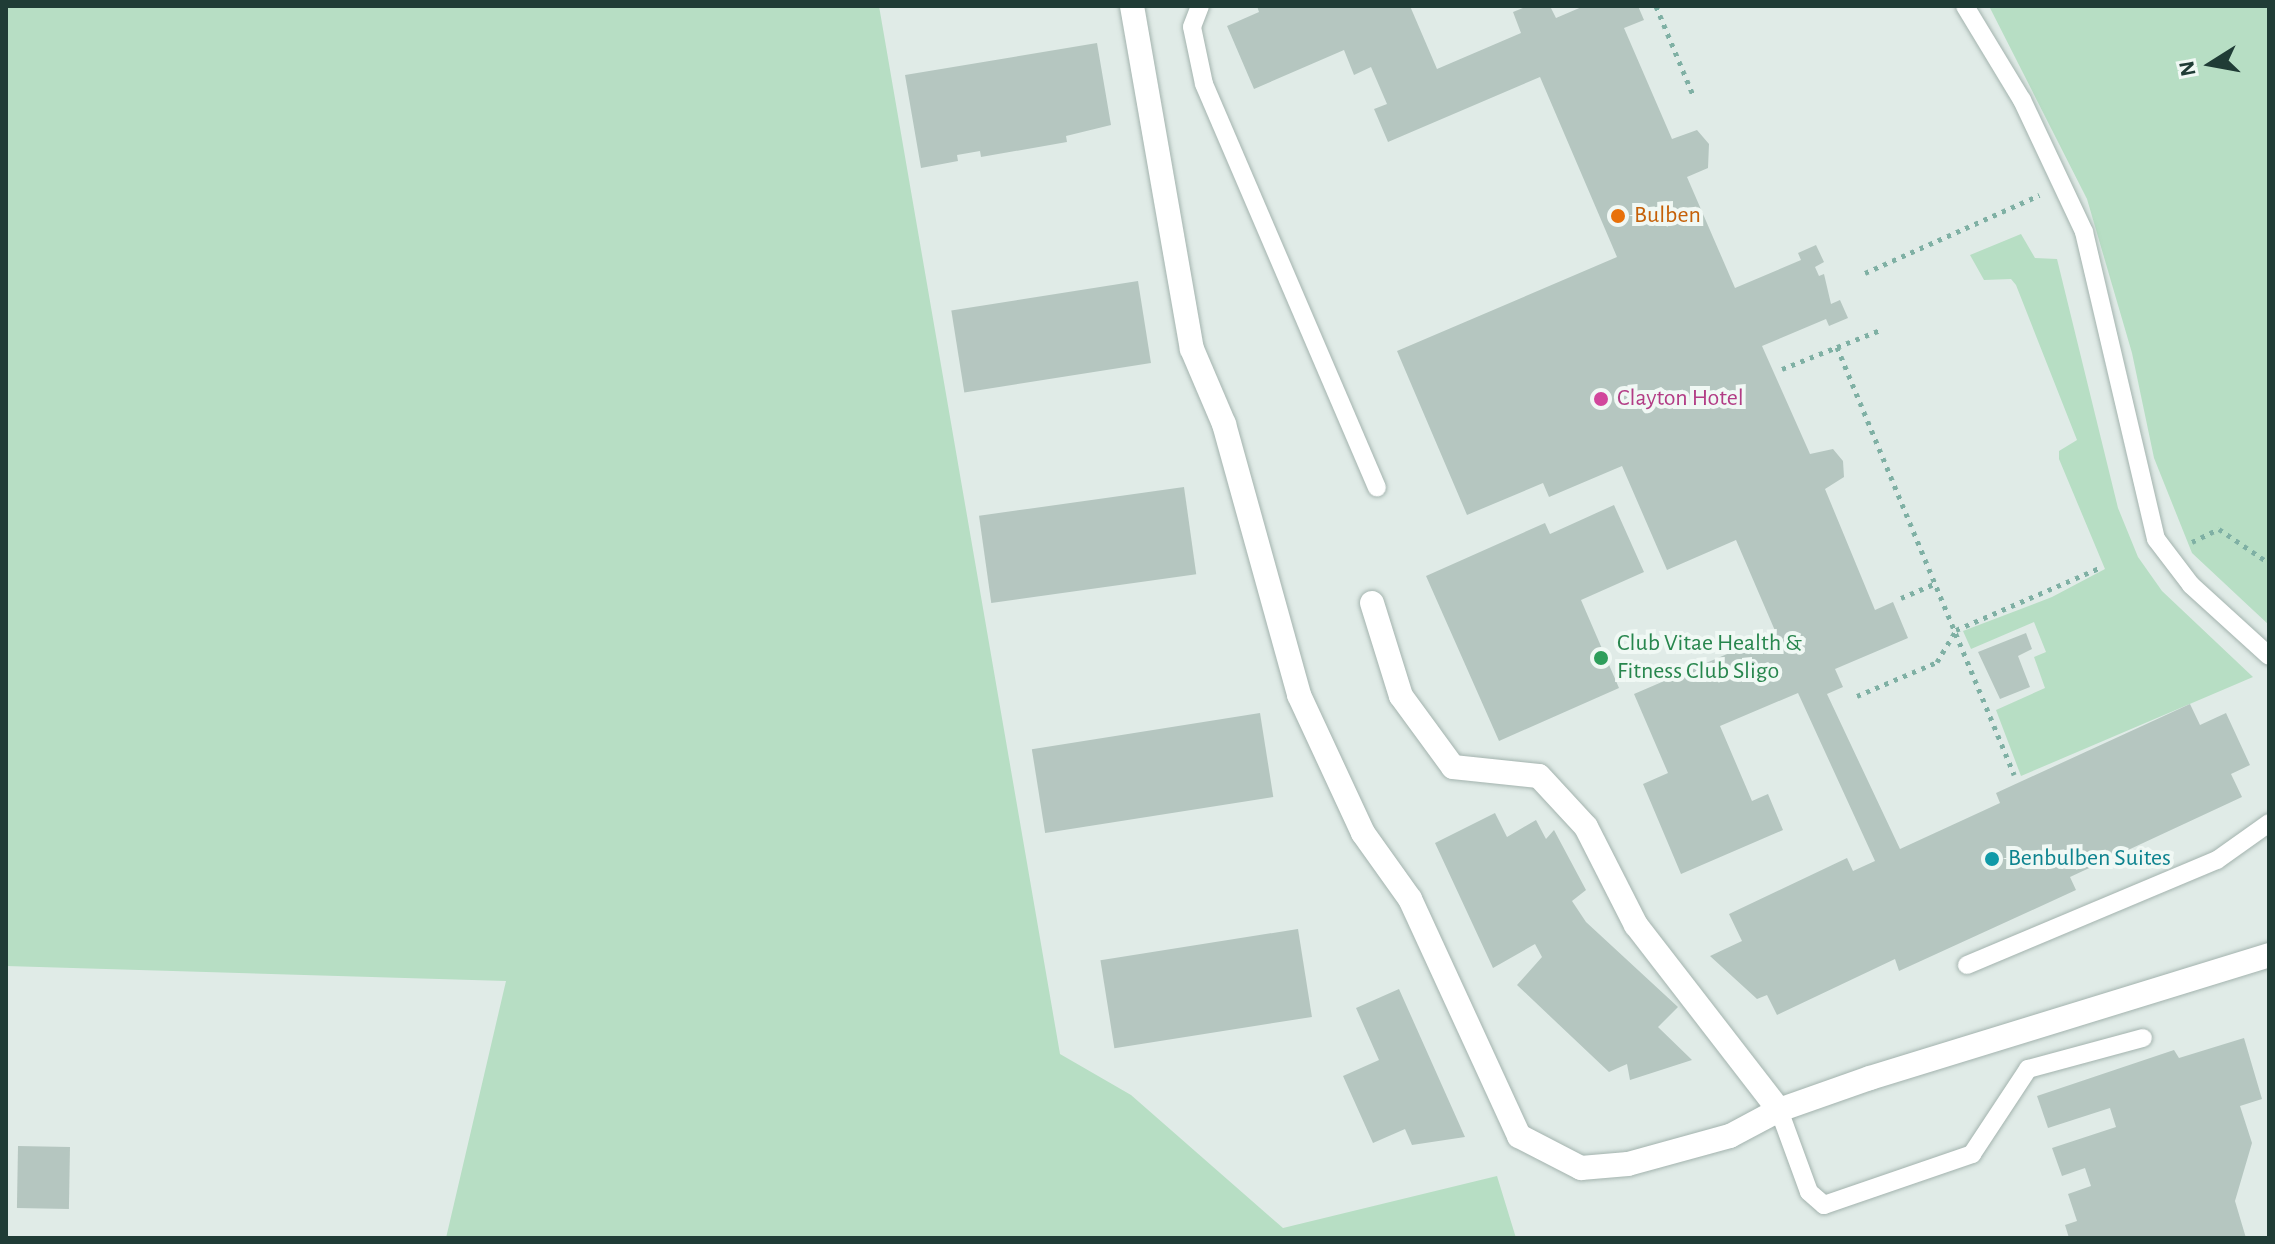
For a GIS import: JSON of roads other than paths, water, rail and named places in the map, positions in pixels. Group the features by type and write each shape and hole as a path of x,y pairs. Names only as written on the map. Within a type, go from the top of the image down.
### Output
{"street":[{"path":"1132,6 1192,349 1224,424 1299,695 1363,833 1410,899 1519,1136 1581,1168 1628,1164 1730,1136 1779,1110 2269,955"},
{"path":"1372,603 1401,696 1453,767 1539,776 1586,827 1636,925 1779,1110"}],"lane":[{"path":"1200,6 1192,27 1204,84 1377,487"},
{"path":"1965,6 2022,100 2084,232 2156,539 2191,585 2269,656"},
{"path":"1967,965 2217,860 2269,823"},
{"path":"1779,1110 1809,1192 1824,1205 1972,1154 2028,1069 2143,1038"}],"place":[{"name":"Bulben","path":"1618,216"},
{"name":"Clayton Hotel","path":"1601,399"},
{"name":"Club Vitae Health & Fitness Club Sligo","path":"1601,658"},
{"name":"Benbulben Suites","path":"1992,859"}]}
